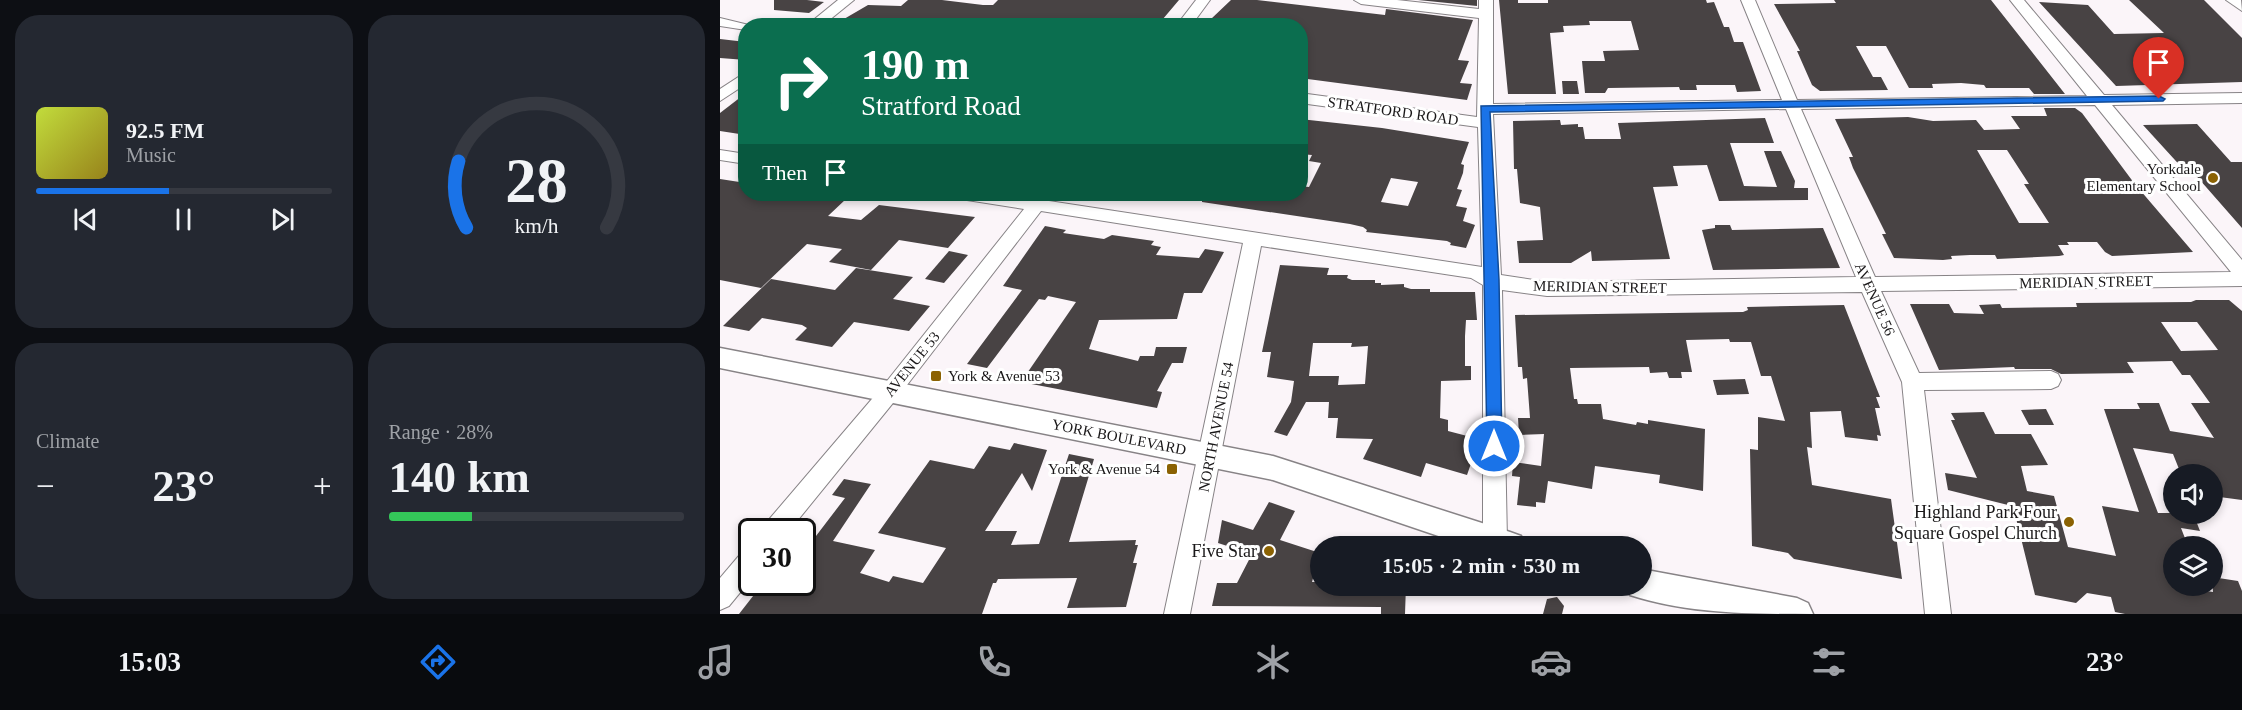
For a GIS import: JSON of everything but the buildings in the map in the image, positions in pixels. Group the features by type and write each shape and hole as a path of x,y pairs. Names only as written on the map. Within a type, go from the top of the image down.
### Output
{"main road":[{"name":"YORK BOULEVARD","path":"720,358 1273,468 1479,536"},
{"path":"1652,587 1797,614"}],"street":[{"path":"823,18 847,0"},
{"path":"1189,18 1203,0"},
{"path":"1367,0 1485,7 1485,116 1503,536"},
{"name":"AVENUE 56","path":"1748,0 1912,382 1938,614"},
{"path":"2017,0 2242,273"},
{"path":"2233,0 2242,8"},
{"path":"720,22 738,25"},
{"path":"720,96 738,82"},
{"name":"STRATFORD ROAD","path":"1308,99 1485,116 1791,103 2242,98"},
{"path":"720,154 738,157"},
{"name":"AVENUE 53","path":"785,518 890,392 1040,201"},
{"name":"MERIDIAN STREET","path":"1052,201 1252,239 1474,272 1492,280 1547,289 2242,279"},
{"name":"NORTH AVENUE 54","path":"1177,614 1211,455 1252,239"},
{"path":"1912,382 2051,380"},
{"path":"720,597 738,576"}],"place":[{"name":"Yorkdale Elementary School","path":"2213,178"},
{"name":"York & Avenue 53","path":"936,376"},
{"name":"York & Avenue 54","path":"1172,469"},
{"name":"Highland Park Four Square Gospel Church","path":"2069,522"},
{"name":"Five Star","path":"1269,551"}],"route":[{"path":"1494,446 1492,280 1485,109 2159,99"}]}
